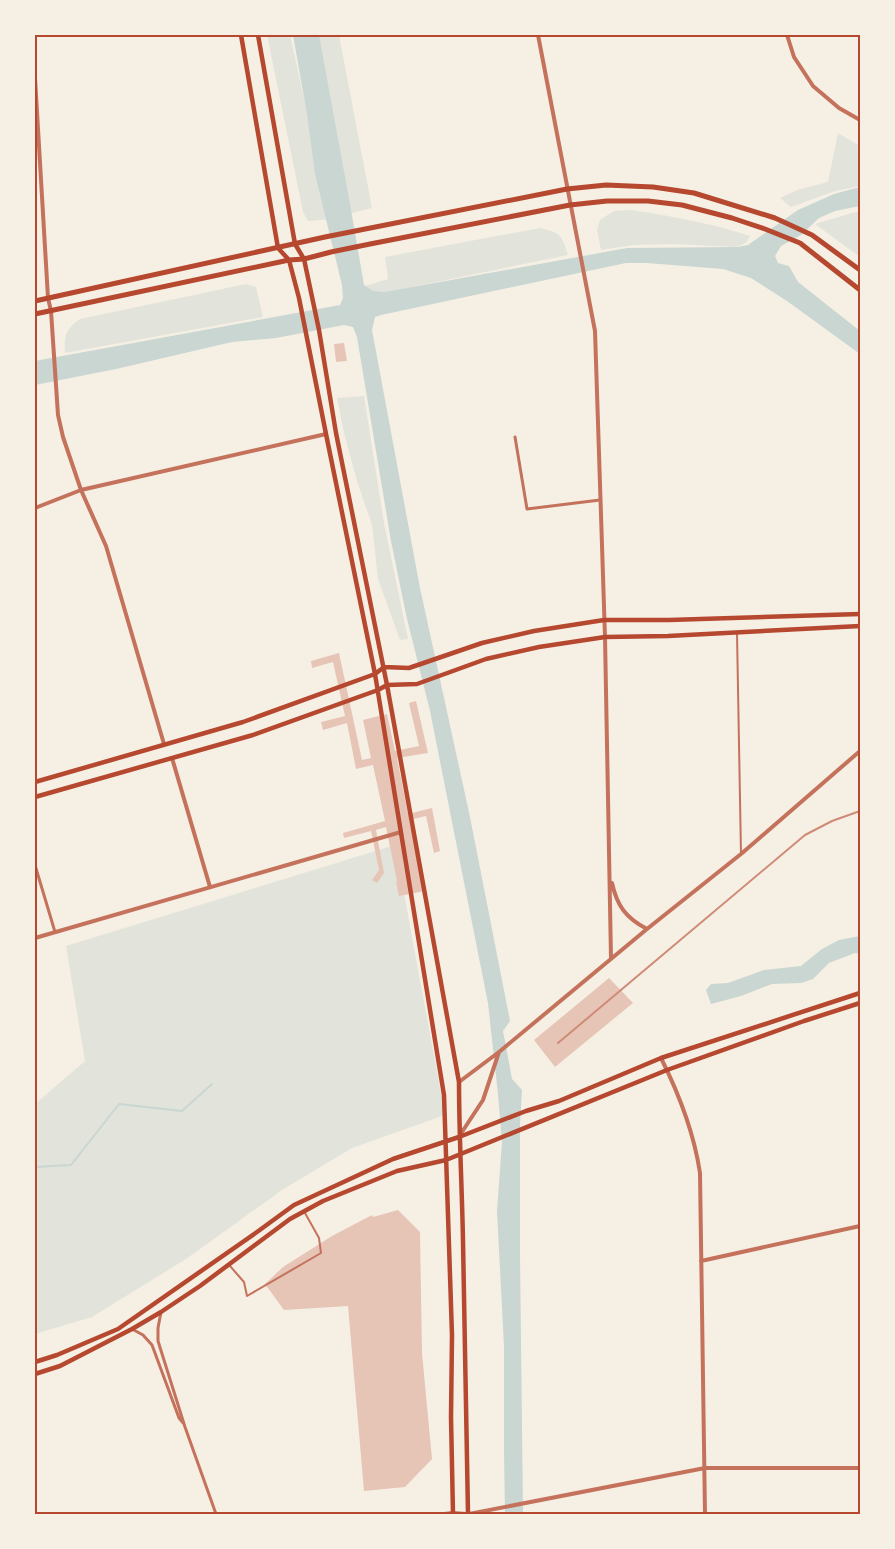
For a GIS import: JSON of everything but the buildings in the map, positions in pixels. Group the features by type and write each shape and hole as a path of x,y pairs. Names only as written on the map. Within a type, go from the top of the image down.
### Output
{"main road":[{"path":"240,35 278,248 289,260 299,298 375,674 444,1095 452,1335 453,1513"},
{"path":"258,35 295,244 304,259 319,330 338,442 384,667 459,1082 468,1514"},
{"path":"35,301 325,236 567,189 606,185 652,187 694,193 775,218 812,235 860,270"},
{"path":"35,314 370,244 570,205 608,201 648,201 682,205 765,229 800,244 860,290"},
{"path":"35,782 243,722 375,674 384,667 410,668 482,643 534,631 604,620 669,620 860,614"},
{"path":"35,798 253,734 378,690 387,685 417,684 486,659 539,647 605,637 737,633 860,626"},
{"path":"35,1362 57,1356 118,1329 294,1205 392,1159 459,1137 489,1124 559,1100 661,1058 860,993"},
{"path":"35,1374 60,1366 161,1312 290,1220 323,1201 397,1171 446,1160 667,1070 860,1003"}],"street":[{"path":"538,35 595,331 605,637 611,958"},
{"path":"787,35 794,57 814,86 839,108 860,120"},
{"path":"35,78 48,298 51,310 55,355 58,415 63,437 81,490 106,546 164,744"},
{"path":"35,508 81,490 326,434"},
{"path":"515,437 527,509 600,500"},
{"path":"459,1082 499,1052 611,958 741,854 860,751"},
{"path":"172,758 210,887"},
{"path":"35,938 401,832"},
{"path":"35,864 55,932"},
{"path":"609,872 614,893 621,908 633,921 647,929"},
{"path":"459,1137 483,1100 499,1052"},
{"path":"661,1058 689,1124 697,1148 700,1174 705,1514"},
{"path":"701,1261 860,1226"},
{"path":"161,1312 158,1341 216,1514"},
{"path":"132,1329 143,1335 152,1345 178,1418 186,1427"},
{"path":"444,1514 468,1514 488,1511 705,1468 860,1468"}],"lane":[{"path":"737,633 741,854"},
{"path":"229,1264 244,1282 247,1296 322,1253 319,1238 304,1211"}],"shaded area":[{"path":"267,35 290,35 331,219 308,221 303,212"},
{"path":"293,35 319,35 364,285 373,291 385,292 627,248 738,247 748,245 798,210 834,194 860,187 860,206 835,211 819,218 801,235 781,246 775,256 778,263 789,266 798,282 860,331 860,354 787,301 751,278 723,269 647,263 626,263 375,317 372,330 420,588 470,817 510,1021 503,1031 512,1079 522,1090 520,1124 520,1255 523,1514 505,1514 504,1346 497,1211 502,1142 488,1003 430,711 407,619 391,541 357,337 353,327 344,325 276,338 232,342 116,369 35,385 35,361 340,305 343,298 342,285 315,174"},
{"path":"312,35 339,35 372,208 348,214"},
{"path":"838,133 860,146 860,186 835,191 791,207 780,198 797,190 828,182"},
{"path":"631,210 691,220 750,236 746,243 736,247 672,244 634,245 601,250 597,230 600,220 614,211"},
{"path":"859,211 860,257 815,224"},
{"path":"540,228 557,233 564,243 568,255 373,295 365,286 388,279 385,257"},
{"path":"246,284 256,287 263,317 65,353 66,333 80,319"},
{"path":"364,396 384,523 408,639 400,640 378,579 372,525 357,481 337,398"},
{"path":"395,845 445,1115 352,1148 282,1190 186,1259 92,1317 35,1334 35,1104 85,1061 66,946"},
{"path":"860,936 860,954 855,953 829,963 813,979 801,983 772,984 741,996 711,1004 706,990 711,984 728,983 764,970 801,966 822,949 839,940"}],"waterway":[{"path":"35,1167 71,1165 119,1104 182,1111 212,1084"}],"railway":[{"path":"558,1043 805,835 832,821 860,811"}]}
